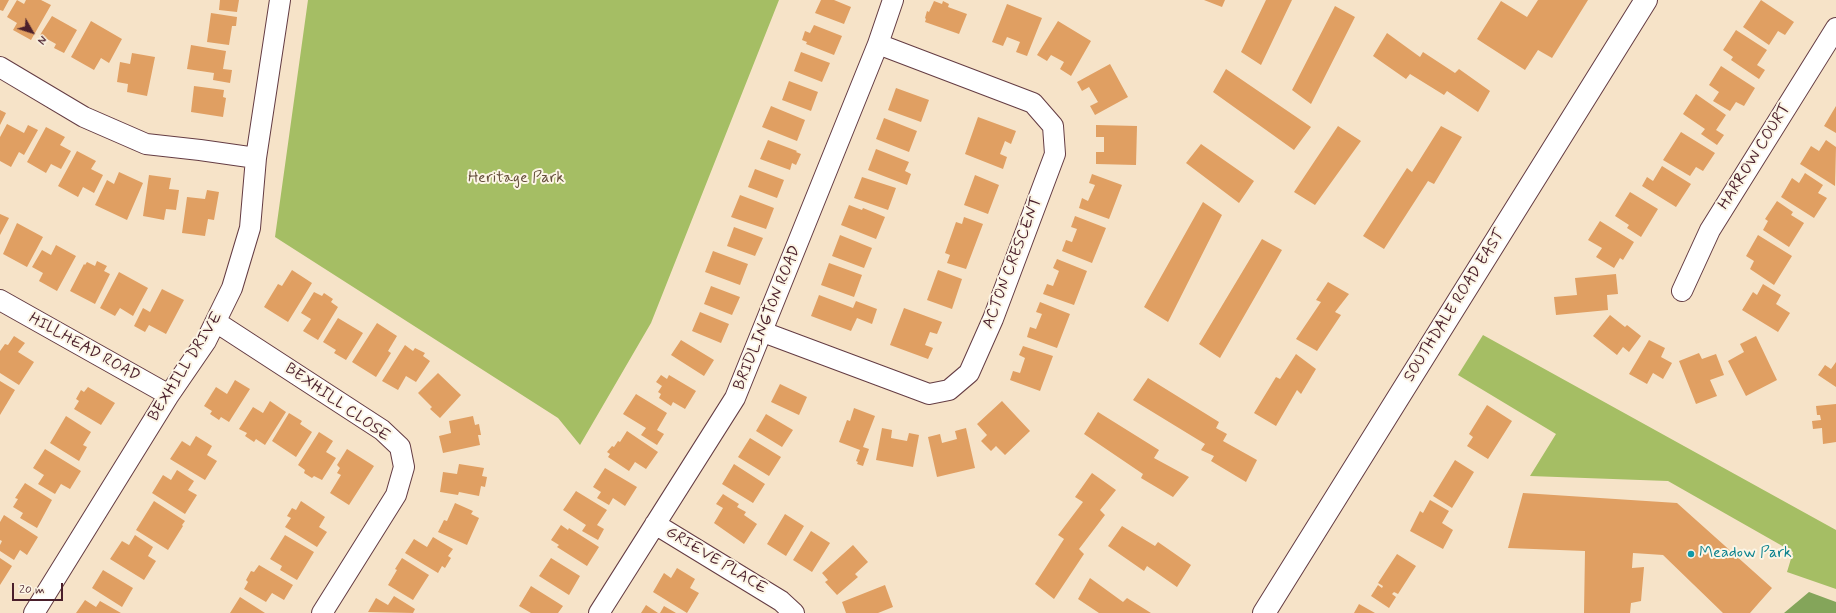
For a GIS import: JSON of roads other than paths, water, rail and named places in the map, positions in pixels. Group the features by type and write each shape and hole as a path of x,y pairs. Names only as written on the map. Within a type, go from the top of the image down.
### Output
{"main road":[{"name":"SOUTHDALE ROAD EAST","path":"1264,613 1646,0"}],"street":[{"name":"BEXHILL DRIVE","path":"34,613 169,395 206,341 232,288 250,228 256,158 280,0"},
{"name":"BRIDLINGTON ROAD","path":"600,613 735,398 763,332 878,44 893,0"},
{"name":"HARROW COURT","path":"1682,291 1710,230 1836,28"},
{"name":"ACTON CRESCENT","path":"763,332 929,394 949,390 969,373 993,319 1055,154 1053,126 1033,103 878,44"},
{"path":"0,68 84,117 146,144 256,158"},
{"name":"HILLHEAD ROAD","path":"0,300 169,395"},
{"name":"BEXHILL CLOSE","path":"216,322 382,430 400,447 404,467 396,495 322,613"},
{"name":"GRIEVE PLACE","path":"655,524 781,601 794,613"}],"place":[{"name":"Meadow Park","path":"1691,554"}],"park label":[{"name":"Heritage Park","path":"516,179"}]}
